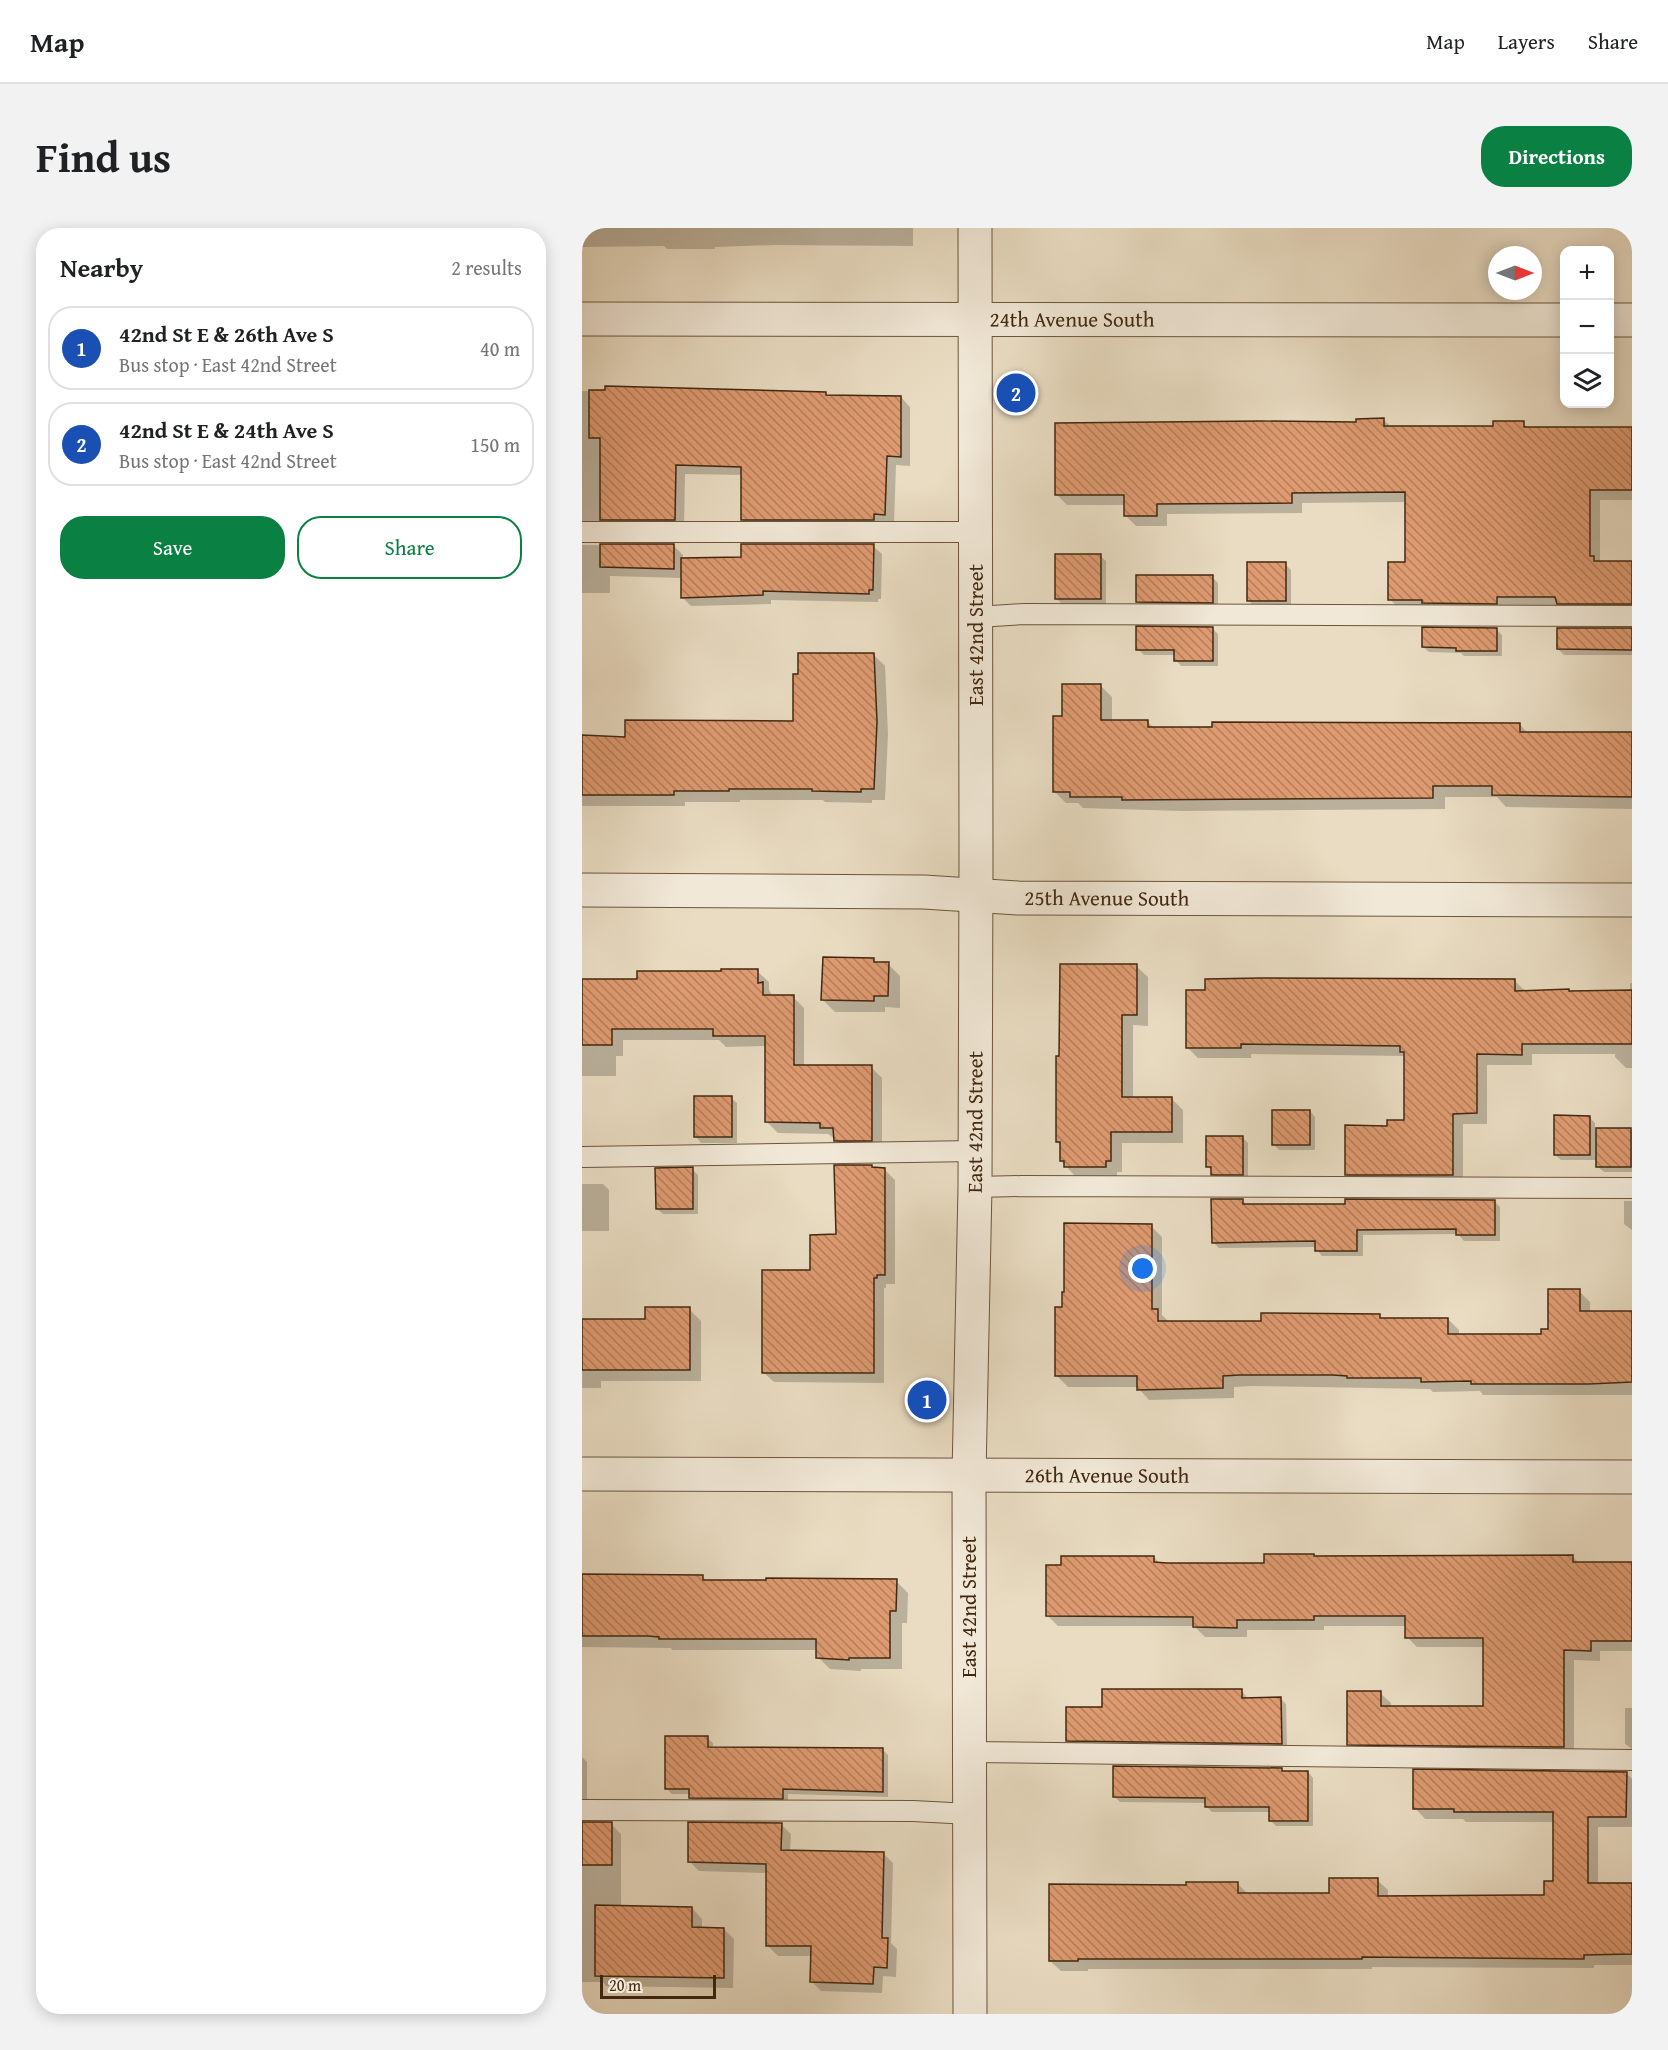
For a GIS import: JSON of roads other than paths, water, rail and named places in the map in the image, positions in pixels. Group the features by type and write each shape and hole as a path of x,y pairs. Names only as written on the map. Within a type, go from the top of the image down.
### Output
{"street":[{"name":"East 42nd Street","path":"970,2014 969,1475 975,1187 977,617 975,228"},
{"name":"24th Avenue South","path":"582,319 1560,320"},
{"path":"1614,320 1632,320"},
{"name":"25th Avenue South","path":"582,890 912,892 1018,898 1632,900"},
{"name":"26th Avenue South","path":"582,1474 1632,1477"}],"lane":[{"path":"582,532 977,532"},
{"path":"977,617 1024,614 1632,616"},
{"path":"582,1157 975,1151"},
{"path":"975,1187 1632,1188"},
{"path":"969,1752 1632,1760"},
{"path":"582,1810 901,1811 970,1814"}],"place":[{"name":"42nd St E & 24th Ave S","path":"1016,393"},
{"name":"42nd St E & 26th Ave S","path":"927,1400"}]}
